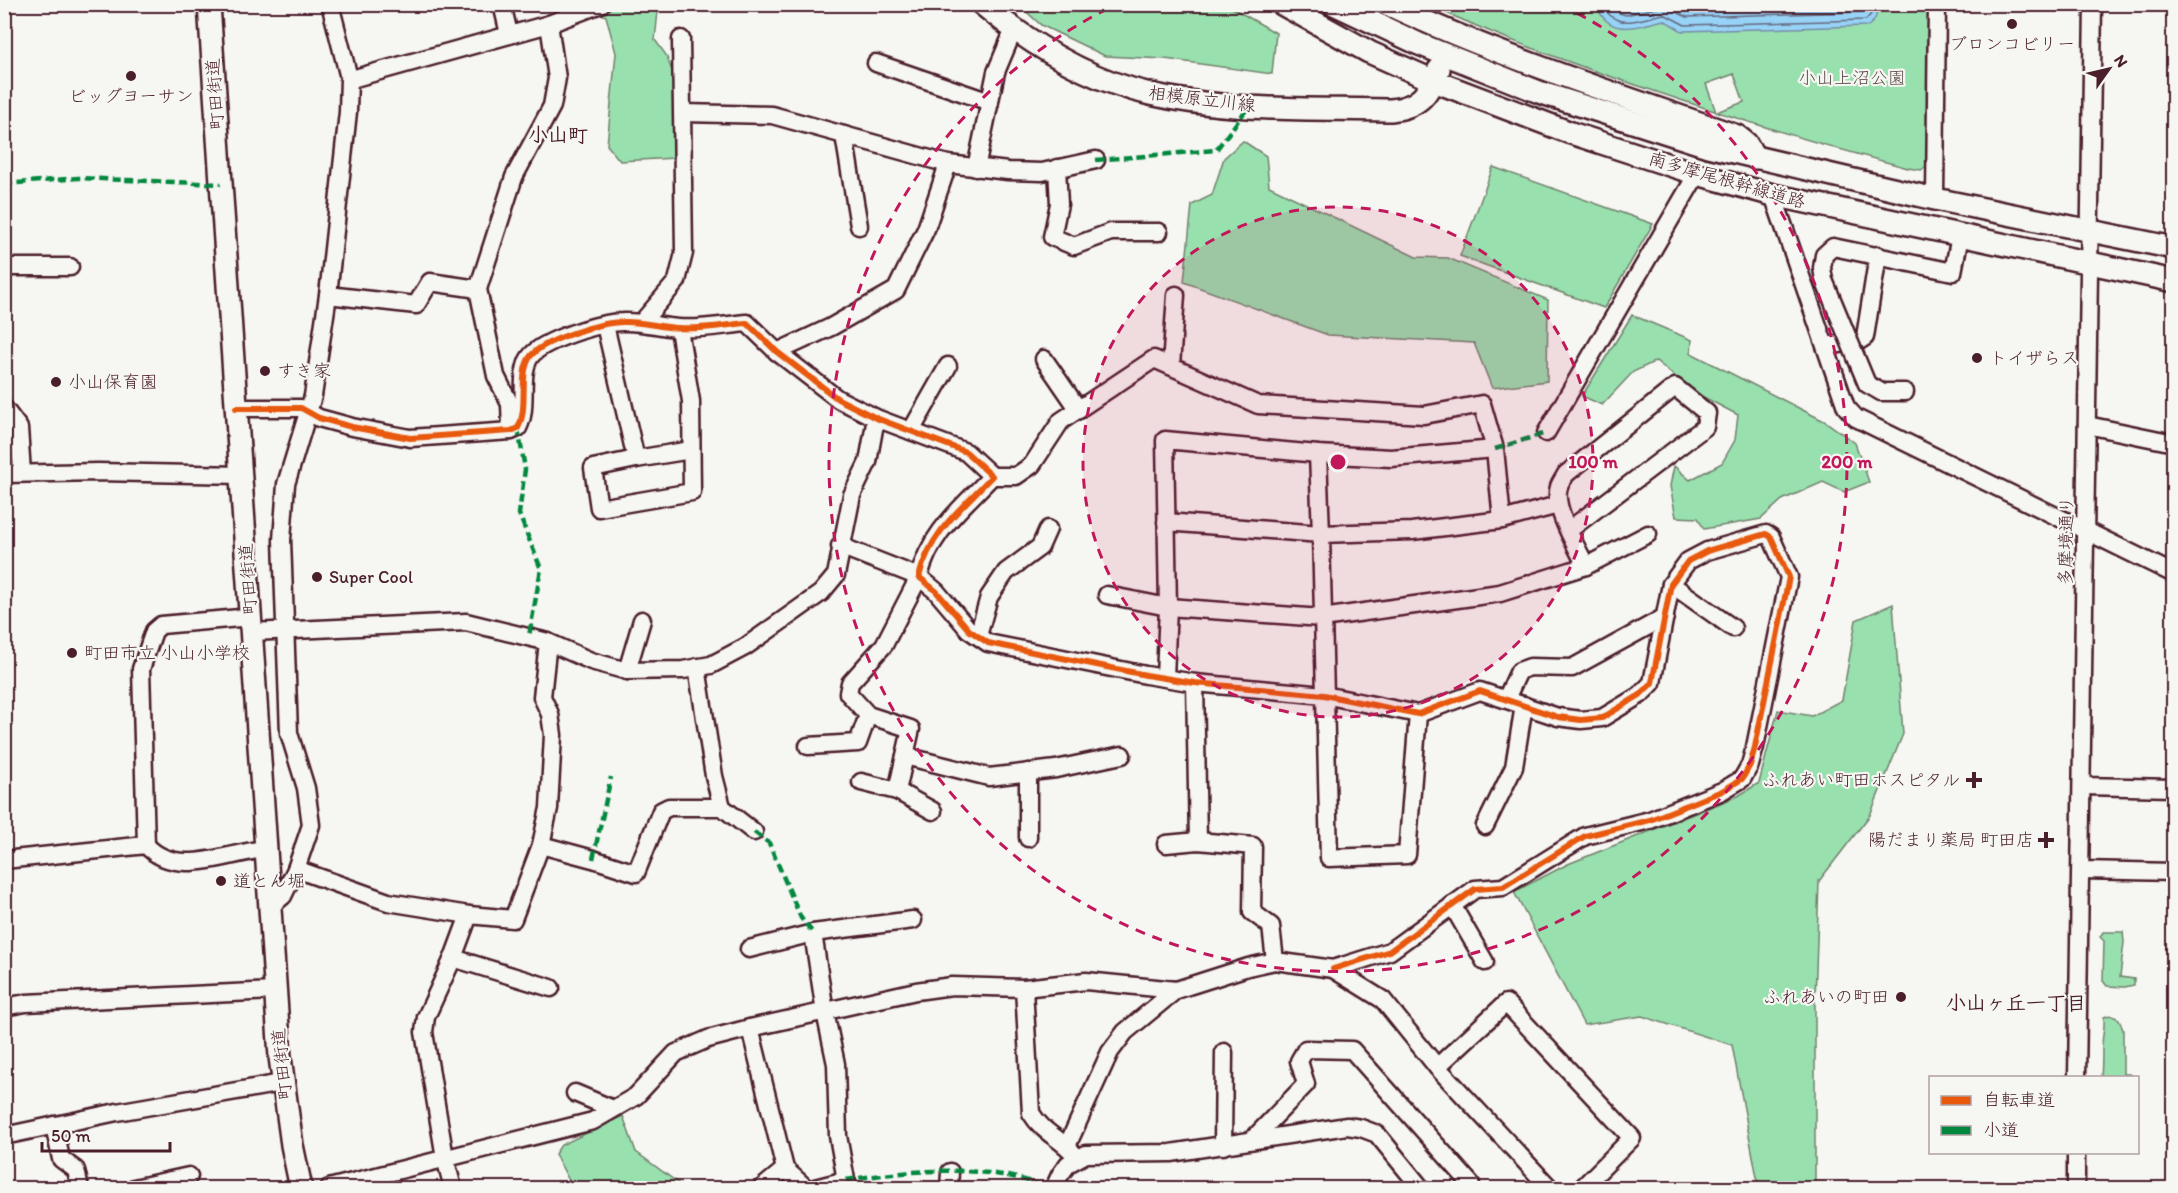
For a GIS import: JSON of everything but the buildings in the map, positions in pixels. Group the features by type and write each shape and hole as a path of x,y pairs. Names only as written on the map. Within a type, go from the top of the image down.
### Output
{"main road":[{"name":"町田街道","path":"209,4 282,1083 301,1188"},
{"name":"相模原立川線","path":"982,4 1014,29 1066,61 1098,77 1149,94 1187,100 1249,106 1391,110 1415,105 1434,81 1446,55"},
{"name":"南多摩尾根幹線道路","path":"1282,4 1369,52 1434,81 1528,118 1697,174 1773,195 2174,281"},
{"name":"南多摩尾根幹線道路","path":"1334,4 1382,28 1446,55 1582,106 1708,146 1935,199 2174,248"},
{"path":"1387,4 1426,23 1547,70 1737,136 1746,142 1755,158"}],"street":[{"path":"270,907 284,896 297,869 311,825 306,788 289,733 282,540 286,484 313,396 328,295 348,112 349,78 330,4"},
{"path":"502,4 509,34"},
{"path":"349,78 549,24 601,4"},
{"path":"1935,199 1937,4"},
{"name":"多摩境通り","path":"2077,1076 2093,4"},
{"path":"510,431 510,404 496,376 478,290 514,177 552,106 557,78 549,24"},
{"path":"976,168 996,72 1014,29"},
{"path":"642,322 677,281 684,253 681,39"},
{"path":"876,63 990,102"},
{"path":"683,113 772,115 948,164 976,168 1042,172 1096,160"},
{"path":"844,135 859,226"},
{"path":"777,352 839,323 896,290 926,229 948,164"},
{"path":"1057,168 1059,204 1053,237 1074,246 1111,232 1159,232"},
{"path":"1546,433 1697,174"},
{"path":"1773,195 1846,407 1856,418 2174,574"},
{"path":"1905,392 1881,392 1868,384 1824,280 1822,268 1824,255 1833,247 1953,272 1960,236"},
{"path":"1826,346 1859,342 1864,337 1878,255"},
{"path":"4,267 70,267"},
{"path":"328,295 416,305 430,282 478,290"},
{"path":"1171,366 1176,295"},
{"path":"236,408 301,408 319,418 410,438 510,431 518,428 522,420 525,373 529,358 540,346 554,339 621,322 642,322 679,329 747,322 777,352 838,399 876,418 966,452 993,476 1016,476 1032,465 1061,421 1154,359 1258,405 1424,415 1482,404 1494,449 1502,520"},
{"path":"605,325 636,459"},
{"path":"679,329 691,401 692,492 599,508 592,468 691,450"},
{"path":"1044,359 1078,410"},
{"path":"911,431 948,366"},
{"path":"1569,530 1705,427 1707,413 1675,387 1566,474 1558,487 1558,505 1569,530 1586,566"},
{"path":"4,408 19,428 22,473"},
{"path":"146,845 141,669 154,631 161,625 251,625 286,630 466,622 549,642 591,661 627,671 683,670 711,665 745,647 821,593 836,575 852,495 868,462 876,418"},
{"path":"2087,425 2174,443"},
{"path":"1165,677 1168,607 1165,440 1318,454 1391,458 1494,449"},
{"path":"1318,454 1322,534 1322,618 1329,858 1407,855 1418,714"},
{"path":"4,474 109,472 241,475"},
{"path":"897,791 911,729 868,715 848,693 850,683 884,645 941,529 993,476"},
{"path":"1166,522 1322,534 1412,531 1502,520 1558,505"},
{"path":"978,636 989,597 1006,572 1040,547 1048,529"},
{"path":"1107,595 1168,607 1322,618 1500,593 1586,566 1648,534"},
{"path":"840,546 919,577 936,591 969,630 988,643 1146,675 1195,683 1324,695 1418,714 1480,691 1558,717 1581,720 1602,717 1640,695 1652,683 1671,584 1688,561 1707,550 1766,534 1771,537 1789,577 1755,747 1750,765 1742,780 1722,791 1650,820 1585,837 1503,887 1475,889 1390,951 1333,969"},
{"path":"1671,584 1733,628"},
{"path":"1506,699 1520,671 1530,667 1572,668 1665,617"},
{"path":"627,671 642,620"},
{"path":"297,869 388,902 469,915 513,919 541,845 553,778 554,735 550,714 542,697 549,642"},
{"path":"697,667 714,776 722,807 754,832"},
{"path":"1195,683 1198,841"},
{"path":"1485,826 1514,767 1524,705"},
{"path":"808,746 858,743 868,715"},
{"path":"905,756 990,777 1056,769 1122,754"},
{"path":"1028,838 1029,772"},
{"path":"861,782 897,791 933,812"},
{"path":"2082,786 2174,788"},
{"path":"541,845 636,873 660,811 669,807 722,807"},
{"path":"1166,844 1198,841 1253,846 1252,912 1270,926 1275,961"},
{"path":"4,860 146,845 162,857 182,862 196,862 266,849"},
{"path":"2081,870 2174,872"},
{"path":"1452,905 1485,962"},
{"path":"453,1188 445,1158 424,1032 426,1017 453,958 469,915"},
{"path":"749,949 813,933 912,920"},
{"path":"813,933 825,1012 836,1064 838,1136 848,1184 815,1188"},
{"path":"453,958 551,988"},
{"path":"329,1188 593,1121 636,1096 676,1053 708,1039 750,1028 916,991 952,986 1024,988 1086,981 1176,990 1275,961 1333,969 1383,1000 1437,1067 1551,1188"},
{"path":"1024,988 1031,1113 1040,1128 1072,1152 1086,1154 1171,1153 1347,1126 1377,1134 1421,1188"},
{"path":"1054,1188 1068,1164 1110,1052 1125,1032 1176,990"},
{"path":"4,1007 26,1003 275,992"},
{"path":"1437,1067 1506,1003 1632,1138 1582,1188"},
{"path":"750,1028 785,1169 806,1188"},
{"path":"1252,1140 1306,1084 1299,1061 1306,1049 1352,1050 1471,1184"},
{"path":"1223,1146 1224,1052"},
{"path":"4,1136 117,1112 282,1083"},
{"path":"574,1093 613,1109"},
{"path":"54,1125 61,1159 76,1170 80,1188"},
{"path":"2076,1154 2076,1188"},
{"path":"762,1188 785,1169"},
{"path":"134,1188 189,1176"}],"green space":[{"path":"580,5 653,5 658,11 655,40 666,55 674,76 675,158 620,161 607,145 616,53 606,16"},
{"path":"1019,5 1227,5 1276,33 1272,74 1165,59 1105,56 1041,25"},
{"name":"小山上沼公園","path":"1429,5 1928,5 1927,166 1921,170 1908,168 1717,112 1744,102 1734,74 1706,84 1716,111 1561,59"},
{"path":"1243,141 1266,156 1269,186 1416,257 1448,258 1548,300 1547,381 1492,388 1474,343 1328,335 1184,282 1192,205 1212,195 1224,158"},
{"path":"1493,167 1653,224 1604,308 1460,256"},
{"path":"1632,315 1692,340 1691,353 1826,422 1855,443 1869,482 1844,492 1823,482 1782,500 1761,519 1704,529 1698,518 1676,517 1670,486 1674,466 1690,480 1722,463 1735,440 1738,415 1692,391 1656,361 1633,372 1602,405 1582,396"},
{"path":"1893,604 1903,734 1870,815 1819,881 1815,1000 1815,1188 1759,1188 1732,1045 1642,1016 1584,1025 1514,892 1568,864 1738,796 1759,783 1778,710 1812,716 1842,700 1856,620"},
{"path":"2103,932 2123,932 2120,977 2134,979 2134,985 2107,986 2103,981 2104,941 2100,937"},
{"path":"2110,1015 2119,1019 2123,1030 2123,1074 2132,1076 2101,1076 2104,1017"},
{"path":"623,1116 636,1152 685,1188 573,1188 555,1154 561,1145"}],"water":[{"path":"1596,5 1877,5 1876,17 1868,26 1682,31 1664,20 1634,27 1616,26 1602,16"}],"marked path":[{"path":"1096,160 1216,150 1249,106"},
{"path":"4,184 78,178 221,184"},
{"path":"518,428 525,469 519,514 541,569 529,636"},
{"path":"1495,449 1546,433"},
{"path":"593,859 611,777"},
{"path":"754,832 769,843 801,918 813,933"},
{"path":"846,1180 907,1173 968,1171 1008,1176 1053,1188"}],"cycle path":[{"path":"236,408 301,408 319,418 410,438 511,431 518,428 521,420 526,364 537,351 559,338 623,322 686,328 747,323 777,352 838,399 876,418 966,452 992,476 939,534 924,561 919,577 936,591 969,630 988,643 1146,675 1195,683 1324,695 1418,714 1480,691 1558,717 1581,720 1602,718 1640,695 1652,683 1671,584 1688,561 1707,551 1766,534 1771,537 1789,577 1755,747 1750,765 1742,779 1722,791 1650,820 1585,836 1503,887 1475,889 1390,951 1333,969"}],"place":[{"name":"ブロンコビリー","path":"2012,24"},
{"name":"ビッグヨーサン","path":"131,76"},
{"name":"トイザらス","path":"1977,358"},
{"name":"すき家","path":"265,371"},
{"name":"小山保育園","path":"56,382"},
{"name":"Super Cool","path":"317,577"},
{"name":"町田市立 小山小学校","path":"72,653"},
{"name":"ふれあい町田ホスピタル","path":"1974,780"},
{"name":"陽だまり薬局 町田店","path":"2046,840"},
{"name":"道とん堀","path":"221,881"},
{"name":"ふれあいの町田","path":"1901,997"}],"district":[{"name":"小山町","path":"558,135"},
{"name":"小山ヶ丘一丁目","path":"2016,1003"}]}
